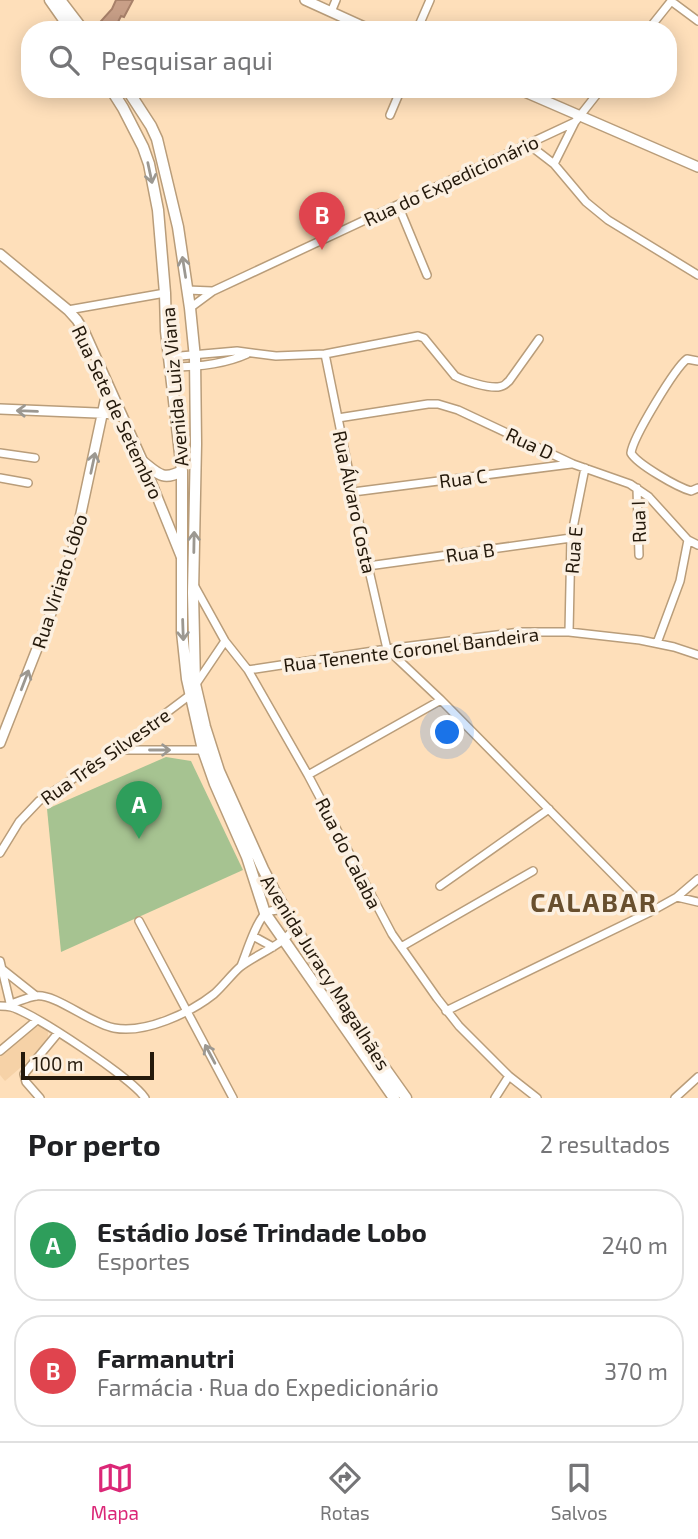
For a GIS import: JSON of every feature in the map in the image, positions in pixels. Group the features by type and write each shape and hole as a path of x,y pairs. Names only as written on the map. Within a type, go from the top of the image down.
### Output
{"main road":[{"path":"50,0 65,21"},
{"path":"60,0 76,21"},
{"name":"Avenida Luiz Viana","path":"116,98 136,132 149,164 158,210 166,323 182,471 183,644 190,695"},
{"name":"Avenida Luiz Viana","path":"133,98 157,139 171,195 190,309 195,360 195,684"},
{"path":"136,132 151,126"},
{"path":"143,462 165,477 182,471"},
{"name":"Avenida Juracy Magalhães","path":"195,684 219,771 263,869 341,1003 353,1031 394,1098"},
{"name":"Avenida Juracy Magalhães","path":"190,695 203,750 247,857 265,914 331,1009 353,1031 407,1098"},
{"path":"331,1009 341,1003"}],"street":[{"path":"305,0 351,21"},
{"path":"331,12 336,0"},
{"path":"421,21 430,0"},
{"path":"655,21 672,1 698,21"},
{"path":"390,115 397,98"},
{"path":"536,98 578,119 698,167"},
{"path":"578,119 594,98"},
{"name":"Rua do Expedicionário","path":"190,309 213,291 578,119"},
{"name":"Rua do Expedicionário","path":"554,164 578,119"},
{"path":"528,144 554,164 586,202 608,220 698,275"},
{"path":"398,205 427,275"},
{"name":"Rua Sete de Setembro","path":"0,254 68,310 85,333 143,462 182,559"},
{"name":"Rua do Expedicionário","path":"187,290 213,291"},
{"path":"68,310 165,293"},
{"path":"170,362 234,359 247,353 285,356 324,354 418,336 424,338 455,376 492,387 504,385 509,380 539,339"},
{"name":"Rua Álvaro Costa","path":"324,354 387,649"},
{"path":"698,360 687,359 674,373 631,453 636,460 674,484 691,491 698,488"},
{"name":"Rua Viriato Lôbo","path":"0,743 74,546 108,387"},
{"name":"Rua D","path":"338,418 438,404 468,415 573,464 637,488 649,497 688,540 698,545"},
{"path":"0,410 121,414"},
{"path":"0,453 35,458"},
{"name":"Rua C","path":"353,492 573,464"},
{"name":"Rua E","path":"569,632 571,538 585,468"},
{"path":"0,478 28,483"},
{"name":"Rua I","path":"637,488 639,555"},
{"name":"Rua B","path":"368,566 571,538"},
{"path":"657,643 680,581 688,540"},
{"name":"Rua do Calaba","path":"193,582 225,641 248,670 308,775 401,947 446,1011 471,1039 509,1076 537,1098"},
{"name":"Rua Tenente Coronel Bandeira","path":"248,670 387,649 537,631 569,632 657,643 698,655"},
{"path":"195,684 225,641"},
{"path":"387,649 441,700 650,912"},
{"name":"Rua Três Silvestre","path":"0,853 19,822 32,807 117,750 190,695"},
{"path":"308,775 441,700"},
{"path":"117,750 203,750"},
{"path":"440,886 549,808"},
{"path":"401,947 533,871"},
{"path":"446,1011 650,912 677,897 698,879"},
{"path":"677,897 698,902"},
{"path":"241,967 265,914 286,910"},
{"path":"139,921 233,1098"},
{"path":"0,1006 36,996 52,999 92,1020 115,1028 144,1027 207,999 241,967 283,940 296,926"},
{"path":"253,936 273,947"},
{"path":"1,965 36,996"},
{"path":"1,965 10,1005 58,1033 129,1081 145,1098"},
{"path":"0,1051 37,1020"},
{"path":"40,1098 23,1076 58,1033"},
{"path":"495,1098 509,1076"},
{"path":"675,1098 698,1077"}],"shaded area":[{"path":"38,1026 45,1028 48,1039 35,1055 5,1081 0,1075 0,1055"}],"green space":[{"path":"166,757 191,761 243,870 61,952 47,809"}],"building":[{"path":"116,0 133,0 124,17 121,16 118,21 101,21"}],"place":[{"name":"Farmanutri","path":"322,250"},
{"name":"Estádio José Trindade Lobo","path":"139,839"}],"district":[{"name":"CALABAR","path":"594,901"}]}
